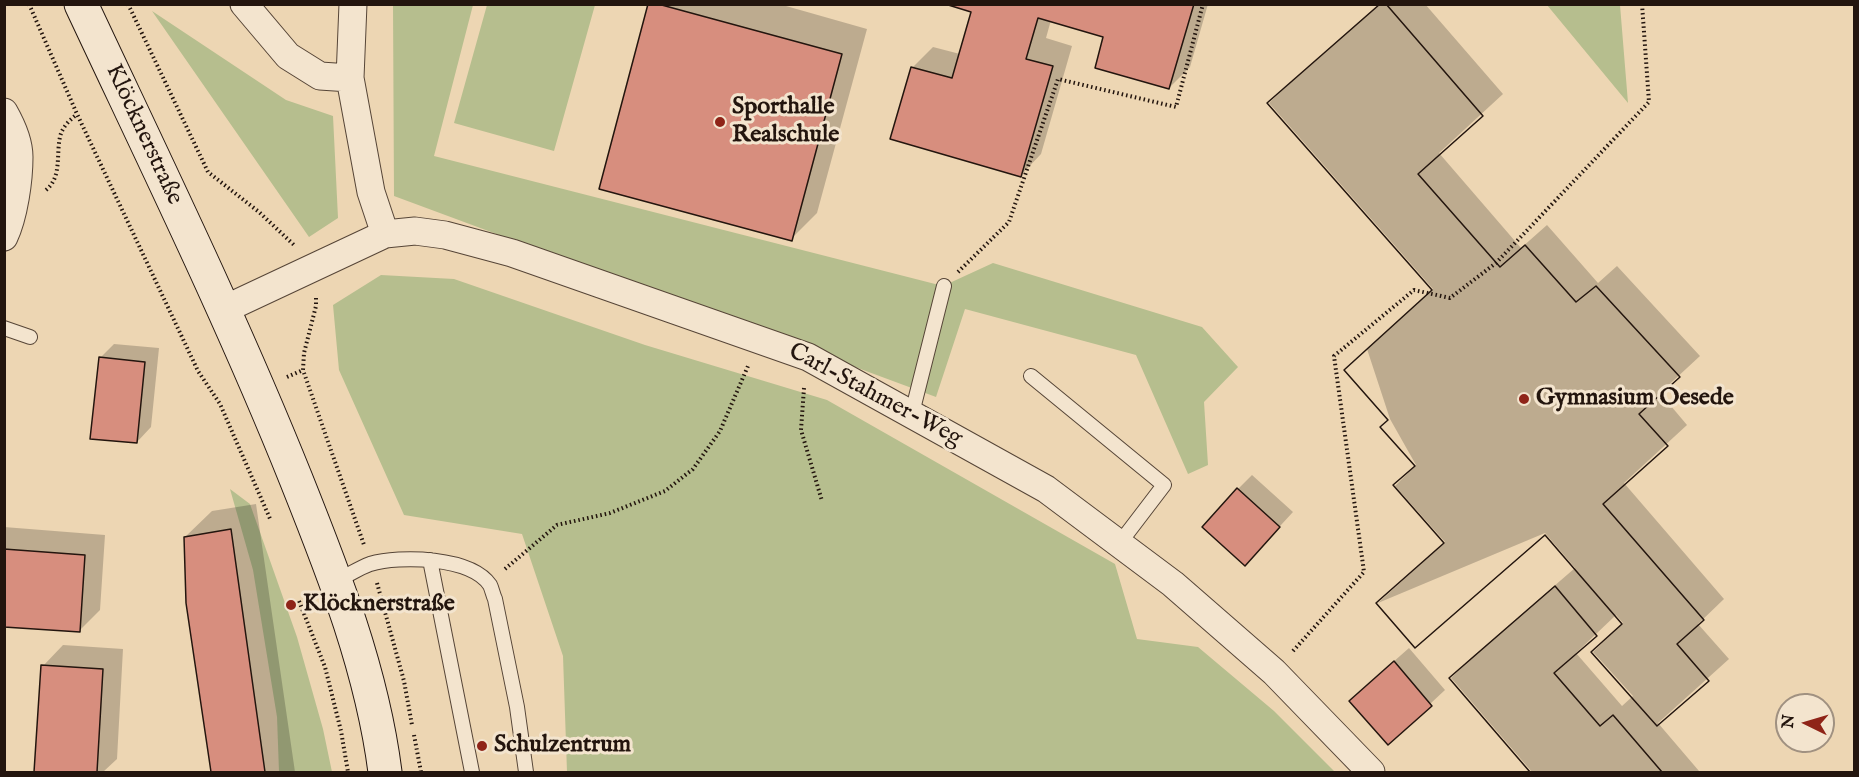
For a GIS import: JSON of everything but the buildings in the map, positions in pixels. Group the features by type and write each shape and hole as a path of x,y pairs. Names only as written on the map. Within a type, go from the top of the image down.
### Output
{"main road":[{"name":"Klöcknerstraße","path":"81,4 260,387 336,581 360,657 380,739 385,772"}],"street":[{"path":"244,4 288,56 320,76 350,78"},
{"path":"353,4 350,78 371,192 385,234"},
{"path":"4,112 14,130 19,156 15,191 4,237"},
{"name":"Carl-Stahmer-Weg","path":"225,309 385,234 415,231 512,253 808,357 1046,489 1173,584 1274,672 1371,772"}],"lane":[{"path":"912,413 944,286"},
{"path":"4,328 30,338"},
{"path":"1031,376 1164,485 1119,544"},
{"path":"430,560 472,772"},
{"path":"336,581 370,564 430,560 453,563 475,571 490,585 495,599 517,707 526,772"}],"path":[{"path":"29,4 77,114 198,371 220,404 271,521"},
{"path":"128,4 208,172 259,212 302,253 309,268 315,287 316,306 304,353 303,370 381,594 404,681 421,772"},
{"path":"944,286 1009,222 1058,79 1176,107 1203,4"},
{"path":"1274,672 1364,572 1334,356 1414,290 1450,298 1496,263 1649,102 1642,4"},
{"path":"15,191 38,194 48,188 56,178 60,135 67,123 77,114"},
{"path":"490,585 511,563 557,525 610,513 665,491 693,469 720,431 744,379 757,338"},
{"path":"808,357 801,430 822,501"},
{"path":"299,601 325,667 341,730 348,772"}],"green space":[{"path":"393,5 473,5 434,156 943,286 993,263 1202,327 1238,367 1204,402 1208,465 1188,474 1136,355 965,309 936,397 394,196"},
{"path":"487,5 595,5 554,151 454,123"},
{"path":"1547,5 1620,5 1628,103"},
{"path":"152,11 286,100 333,116 338,218 309,237"},
{"path":"381,275 454,279 645,345 827,400 1115,564 1137,639 1198,647 1274,711 1335,772 567,772 563,656 522,534 404,515 339,370 333,305"},
{"path":"230,489 250,504 297,637 323,729 332,772 279,772 277,717 253,570"}],"place":[{"name":"Sporthalle Realschule","path":"720,122"},
{"name":"Gymnasium Oesede","path":"1524,399"},
{"name":"Klöcknerstraße","path":"291,605"},
{"name":"Schulzentrum","path":"482,746"}]}
